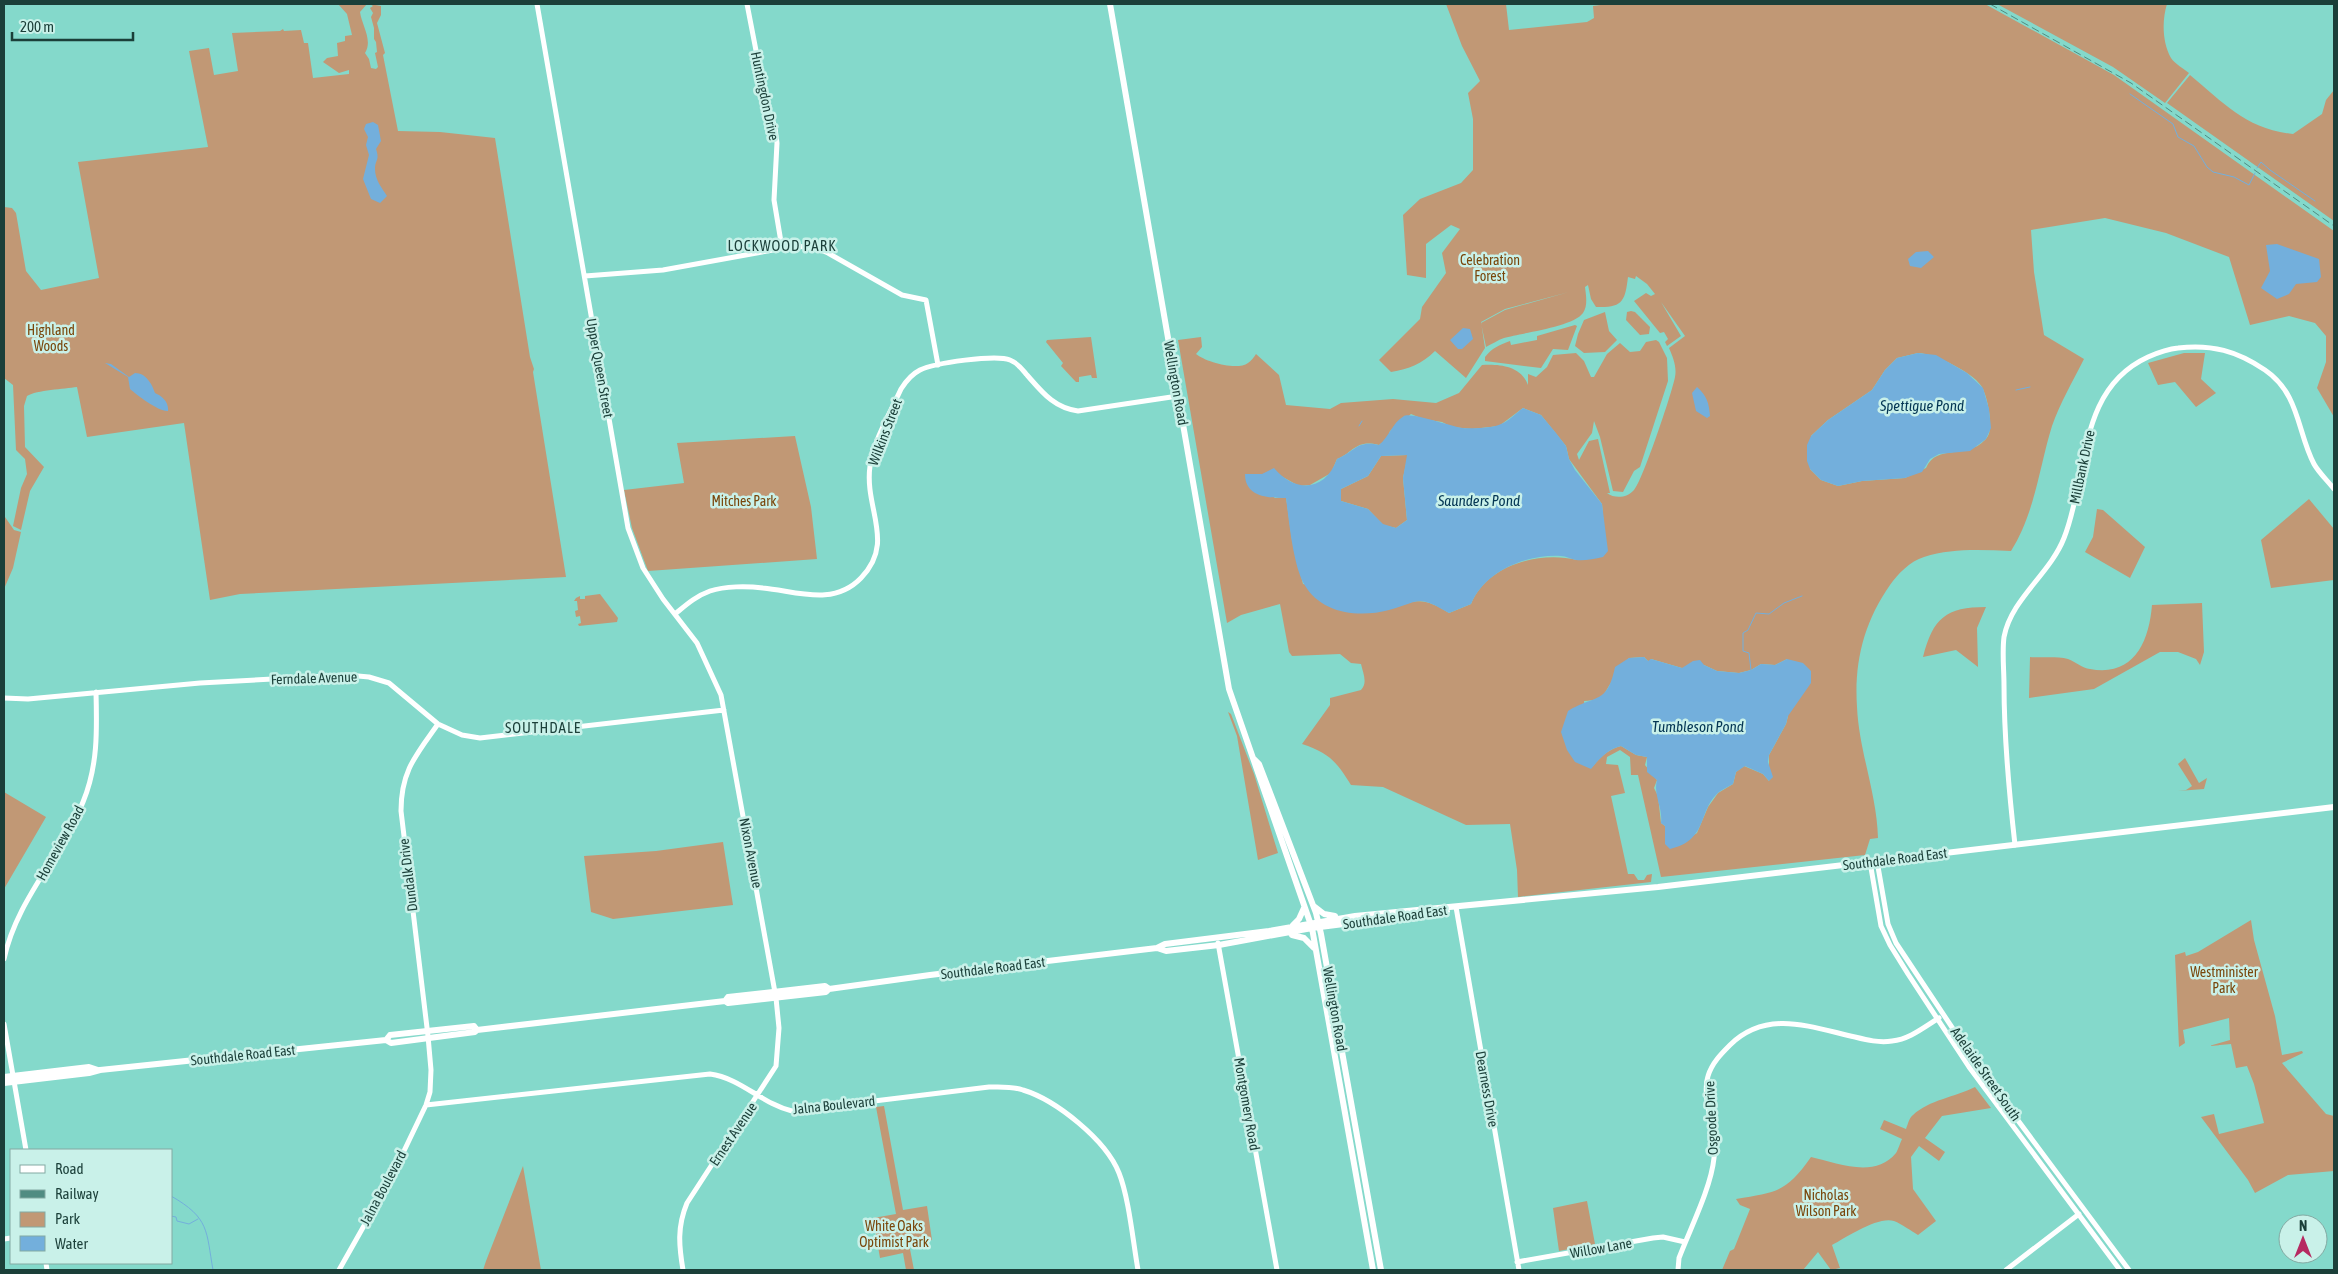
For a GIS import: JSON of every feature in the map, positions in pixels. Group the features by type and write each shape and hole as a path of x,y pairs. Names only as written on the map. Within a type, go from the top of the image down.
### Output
{"main road":[{"name":"Wellington Road","path":"1110,4 1229,689 1311,926 1373,1270"},
{"name":"Wellington Road","path":"1254,759 1259,764 1318,924 1382,1270"},
{"name":"Southdale Road East","path":"1157,948 1166,951 1285,934 1343,918 1658,887 2334,807"},
{"path":"1312,905 1324,914 1343,918"},
{"name":"Southdale Road East","path":"1318,924 1447,911 1456,907"},
{"path":"1292,926 1298,922 1304,908"},
{"name":"Southdale Road East","path":"4,1077 14,1079 89,1073 100,1070 386,1040 390,1043 428,1035 475,1032 477,1030 725,1001 728,1003 776,995 826,992 829,989 1157,948 1165,944 1292,926 1311,926"},
{"path":"1285,934 1304,938 1315,949"},
{"path":"1334,1048 1342,1047"},
{"name":"Southdale Road East","path":"4,1084 14,1079"}],"street":[{"name":"Upper Queen Street","path":"537,4 628,528 643,568 697,644 706,661 721,695 724,710"},
{"name":"Huntingdon Drive","path":"747,4 765,97 775,128 777,143 774,200 782,248"},
{"path":"585,276 662,270 795,246 816,248 902,295 926,300 938,365"},
{"name":"Millbank Drive","path":"2015,845 2005,746 2004,639 2010,619 2054,557 2063,539 2072,509 2092,419 2110,386 2120,374 2138,362 2174,348 2210,346 2238,354 2266,371 2280,385 2300,420 2314,464 2334,489"},
{"name":"Wilkins Street","path":"675,614 691,600 711,591 764,588 813,596 842,591 856,583 869,569 877,553 878,538 869,483 870,464 904,384 920,370 938,365 988,357 1010,359 1019,365 1054,404 1066,410 1078,411 1178,396"},
{"name":"Ferndale Avenue","path":"4,698 28,698 200,683 347,675 369,676 389,683 438,724 462,735 480,738 724,710"},
{"name":"Homeview Road","path":"4,959 19,916 84,802 93,774 98,742 96,692"},
{"name":"Nixon Avenue","path":"724,710 776,995"},
{"name":"Dundalk Drive","path":"428,1035 401,818 401,789 415,756 438,724"},
{"name":"Adelaide Street South","path":"1874,862 1888,924 1896,943 1979,1068 2129,1270"},
{"name":"Adelaide Street South","path":"1874,862 1882,926 1890,945 1969,1067 2120,1270"},
{"name":"Dearness Drive","path":"1456,907 1519,1270"},
{"name":"Montgomery Road","path":"1217,937 1277,1270"},
{"name":"Ernest Avenue","path":"683,1270 678,1244 680,1226 687,1203 758,1097 776,1066 780,1028 776,995"},
{"name":"Osgoode Drive","path":"1678,1270 1679,1258 1707,1183 1714,1158 1715,1140 1707,1092 1707,1078 1713,1065 1734,1042 1746,1032 1758,1026 1790,1023 1877,1042 1892,1041 1908,1037 1944,1015"},
{"path":"4,1024 26,1149"},
{"name":"Jalna Boulevard","path":"339,1270 391,1178 426,1106 430,1092 431,1070 428,1035"},
{"name":"Jalna Boulevard","path":"426,1106 710,1074 726,1078 777,1108 792,1111 989,1087 1011,1087 1034,1094 1058,1108 1097,1140 1114,1163 1123,1189 1138,1270"},
{"path":"2006,1270 2079,1214"},
{"name":"Willow Lane","path":"1517,1262 1652,1238 1663,1237 1685,1242"}],"green space":[{"name":"Highland Woods","path":"338,4 367,4 360,12 368,43 365,53 371,68 376,69 378,67 375,53 377,52 371,17 373,13 370,8 373,6 370,4 381,6 381,15 377,23 385,53 383,55 398,131 440,132 495,138 530,357 534,369 566,577 240,594 210,600 184,423 87,437 77,387 44,391 27,396 24,406 25,447 44,467 30,491 21,530 13,526 21,488 27,474 25,459 16,450 13,385 4,378 4,207 12,208 16,213 26,271 41,290 99,278 78,162 208,147 189,51 209,48 214,75 238,71 232,33 280,31 283,29 284,31 301,30 304,43 308,43 313,78 349,74 349,70 339,73 323,62 327,58 338,56 337,43 345,41 345,36 352,35 347,14"},
{"name":"Celebration Forest","path":"1446,4 1506,4 1509,30 1587,22 1594,18 1593,6 1608,4 1985,4 2114,75 2334,231 2334,417 2317,388 2326,362 2326,336 2315,323 2289,316 2250,325 2229,257 2166,233 2105,218 2031,230 2034,272 2044,335 2084,359 2055,417 2031,506 2026,521 2011,551 1956,551 1935,554 1919,559 1905,568 1890,585 1873,613 1859,658 1856,690 1858,723 1875,805 1878,838 1870,839 1865,855 1661,877 1638,775 1631,775 1630,757 1620,750 1607,757 1606,764 1618,765 1625,793 1611,796 1628,874 1634,874 1638,880 1644,880 1647,875 1652,874 1651,882 1518,897 1517,870 1510,824 1466,825 1383,787 1351,785 1331,759 1319,751 1302,744 1330,705 1330,698 1361,690 1364,678 1361,664 1351,663 1340,654 1292,656 1289,652 1280,604 1241,615 1227,623 1178,340 1201,337 1202,347 1196,354 1207,360 1229,366 1243,365 1249,362 1256,354 1279,375 1286,405 1330,409 1341,403 1393,399 1436,403 1459,393 1482,365 1503,366 1515,370 1525,379 1528,385 1528,374 1536,377 1547,367 1553,355 1576,353 1584,361 1591,377 1594,377 1607,354 1620,343 1630,352 1640,351 1646,342 1656,340 1659,342 1667,358 1668,381 1640,467 1634,471 1623,492 1613,491 1600,437 1594,421 1592,433 1577,454 1579,460 1589,441 1598,439 1610,493 1607,493 1621,497 1628,495 1634,490 1650,455 1673,386 1675,366 1669,348 1685,336 1661,302 1681,336 1667,346 1665,342 1668,339 1664,332 1660,333 1634,301 1646,293 1651,296 1655,294 1647,284 1636,276 1635,279 1628,277 1624,297 1612,306 1596,307 1591,299 1588,285 1585,287 1586,304 1583,313 1577,318 1558,326 1504,338 1486,347 1482,326 1485,348 1466,378 1435,351 1415,365 1391,372 1379,360 1420,319 1422,307 1446,273 1442,253 1460,229 1451,225 1426,244 1426,278 1407,275 1403,215 1420,199 1461,183 1473,170 1473,119 1468,93 1480,81 1462,46","holes":["1569,292 1505,310 1481,322 1505,309","1918,353 1944,360 1964,371 1979,383 1987,400 1989,411 1990,428 1987,438 1977,446 1969,449 1937,456 1931,460 1926,468 1905,478 1862,481 1838,486 1821,480 1810,469 1811,436 1828,420 1872,390 1885,370 1897,358","1523,408 1541,415 1566,446 1569,459 1602,504 1604,528 1577,560 1546,558 1515,564 1489,579 1471,604 1449,613 1434,605 1419,601 1407,603 1303,584 1292,540 1286,497 1275,498 1246,474 1281,476 1299,486 1310,485 1331,473 1337,459 1356,447 1365,444 1379,445 1387,439 1390,431 1411,414 1423,419 1442,422 1452,427 1472,429 1499,426","1644,657 1649,662 1651,659 1682,668 1704,665 1717,671 1739,673 1751,670 1761,664 1775,665 1787,659 1788,716 1786,724 1769,755 1769,781 1763,774 1744,766 1736,772 1733,784 1718,793 1708,807 1697,833 1688,839 1665,844 1665,826 1661,823 1658,796 1654,788 1657,780 1645,765 1647,757 1636,755 1621,746 1616,747 1601,757 1591,768 1584,701 1601,697 1629,658"]},
{"path":"1997,4 2167,4 2164,17 2164,38 2168,52 2177,64 2189,73 2165,103 2113,67"},
{"path":"2190,75 2237,114 2249,121 2262,127 2293,134 2322,114 2326,100 2334,90 2334,221 2167,103"},
{"path":"1605,312 1609,331 1617,340 1605,352 1584,353 1575,346 1584,320"},
{"path":"1627,312 1635,312 1650,327 1649,334 1640,335 1626,320"},
{"path":"1577,326 1568,350 1553,349 1541,368 1485,361 1485,357 1490,351 1506,342 1510,341 1511,345 1537,340 1537,336"},
{"path":"1091,337 1097,378 1092,378 1091,375 1079,377 1079,382 1076,382 1061,366 1063,363 1046,342 1047,340"},
{"path":"2184,353 2205,353 2201,379 2216,393 2196,407 2175,382 2158,385 2148,363"},
{"name":"Mitches Park","path":"795,436 811,507 817,559 648,571 632,528 624,490 684,483 677,443"},
{"path":"1408,455 1403,478 1407,520 1396,528 1383,525 1368,509 1341,501 1341,489 1368,476 1381,456"},
{"path":"2309,499 2334,529 2334,580 2271,588 2261,540"},
{"path":"2097,509 2103,510 2145,547 2130,578 2085,552 2093,537"},
{"path":"5,517 14,530 21,532 13,568 4,589"},
{"path":"600,594 618,618 617,622 579,626 578,624 581,623 580,616 576,617 575,611 578,610 577,601 574,601 580,596 580,599 585,599 585,596"},
{"path":"2202,603 2204,652 2200,665 2196,659 2178,652 2160,652 2094,689 2029,698 2030,657 2064,658 2090,669 2105,670 2117,668 2128,662 2142,644 2147,632 2152,605"},
{"path":"1986,607 1977,628 1978,667 1956,650 1923,657 1931,633 1943,617 1961,609"},
{"path":"1228,712 1231,714 1254,774 1278,853 1258,860 1237,736"},
{"path":"2185,758 2199,783 2207,778 2204,789 2178,791 2186,790 2192,786 2178,764"},
{"path":"4,792 46,817 4,889"},
{"path":"723,842 733,905 613,919 591,912 584,856 656,851"},
{"name":"Westminister Park","path":"2251,920 2254,940 2275,1016 2282,1055 2302,1051 2303,1053 2282,1063 2326,1114 2334,1116 2334,1171 2288,1175 2255,1193 2248,1180 2201,1117 2214,1114 2219,1134 2264,1123 2254,1084 2247,1066 2236,1068 2231,1044 2209,1046 2230,1040 2229,1018 2183,1030 2185,1043 2179,1047 2175,955 2185,952 2186,956 2198,952"},
{"name":"Nicholas Wilson Park","path":"1975,1087 1991,1108 1942,1116 1925,1138 1945,1152 1939,1161 1919,1146 1911,1157 1913,1189 1936,1221 1918,1235 1894,1221 1887,1220 1871,1224 1832,1245 1840,1268 1831,1270 1818,1252 1803,1270 1722,1270 1730,1251 1734,1249 1750,1209 1740,1205 1736,1199 1761,1195 1779,1189 1794,1178 1811,1157 1855,1167 1878,1165 1887,1161 1896,1153 1902,1139 1880,1129 1884,1120 1906,1129 1910,1118 1919,1110 1934,1102"},
{"name":"White Oaks Optimist Park","path":"884,1106 903,1210 927,1206 932,1240 909,1244 914,1270 906,1270 903,1253 880,1258 873,1218 896,1214 876,1107"},
{"path":"523,1166 541,1270 483,1270 486,1261"},
{"path":"1587,1201 1595,1244 1559,1251 1553,1208"}],"water":[{"path":"373,122 378,125 381,141 376,149 378,156 375,173 379,184 387,196 380,203 371,199 363,179 369,155 366,145 368,137 364,129 366,124"},
{"path":"2277,244 2319,259 2321,277 2317,282 2296,284 2289,294 2277,299 2261,288 2270,271 2266,245"},
{"path":"1928,251 1934,257 1921,268 1910,266 1908,259 1916,252"},
{"path":"1463,328 1470,329 1473,339 1462,349 1458,349 1450,340"},
{"name":"Spettigue Pond","path":"1918,353 1936,355 1967,373 1983,388 1989,409 1991,428 1986,439 1970,451 1939,454 1930,459 1922,472 1905,478 1862,481 1838,486 1821,480 1810,469 1807,461 1807,445 1811,436 1828,420 1872,390 1885,370 1897,358"},
{"path":"105,363 111,364 129,377 139,373 145,377 155,393 166,402 168,411 154,406 130,389 128,377"},
{"path":"1697,387 1708,403 1710,416 1707,418 1696,411 1692,393"},
{"name":"Saunders Pond","path":"1523,408 1541,415 1556,433 1566,446 1569,459 1575,470 1602,504 1608,551 1603,557 1589,560 1548,556 1534,558 1508,567 1486,582 1477,592 1471,604 1449,613 1424,601 1365,614 1330,608 1320,602 1311,594 1300,576 1292,542 1286,498 1259,495 1253,492 1246,482 1245,474 1262,474 1274,468 1291,482 1300,485 1317,483 1332,470 1337,459 1360,445 1379,445 1396,422 1404,416 1415,416 1463,428 1477,428 1501,424","holes":["1407,455 1403,478 1407,520 1396,528 1383,524 1368,509 1341,501 1341,489 1368,476 1381,456"]},
{"name":"Tumbleson Pond","path":"1644,657 1648,661 1651,659 1682,668 1693,661 1700,660 1704,665 1717,671 1739,673 1751,670 1761,664 1775,665 1787,659 1803,663 1811,671 1811,683 1788,716 1786,724 1769,755 1768,762 1773,777 1769,781 1763,774 1745,766 1736,772 1733,784 1719,792 1712,800 1697,832 1691,839 1682,845 1670,849 1665,844 1665,826 1661,823 1661,812 1656,791 1657,780 1647,772 1647,757 1636,755 1621,746 1604,754 1591,769 1575,762 1567,750 1561,732 1568,711 1604,693 1612,679 1615,667 1629,658"}],"waterway":[{"path":"2130,94 2173,124 2178,137 2194,146 2207,167 2213,172 2234,177 2249,185 2255,173"},
{"path":"2257,168 2261,162 2315,201"},
{"path":"2016,390 2030,387"},
{"path":"1359,426 1362,421"},
{"path":"1751,670 1749,653 1743,651 1743,633 1748,630 1756,613 1769,614 1784,603 1802,596"},
{"path":"172,1197 193,1211 200,1219 207,1235 213,1270"},
{"path":"172,1216 176,1217 177,1221 189,1224 198,1219"}],"railway":[{"path":"1990,4 2131,83 2334,226"}],"district":[{"name":"LOCKWOOD PARK","path":"782,246"},
{"name":"SOUTHDALE","path":"543,728"}]}
